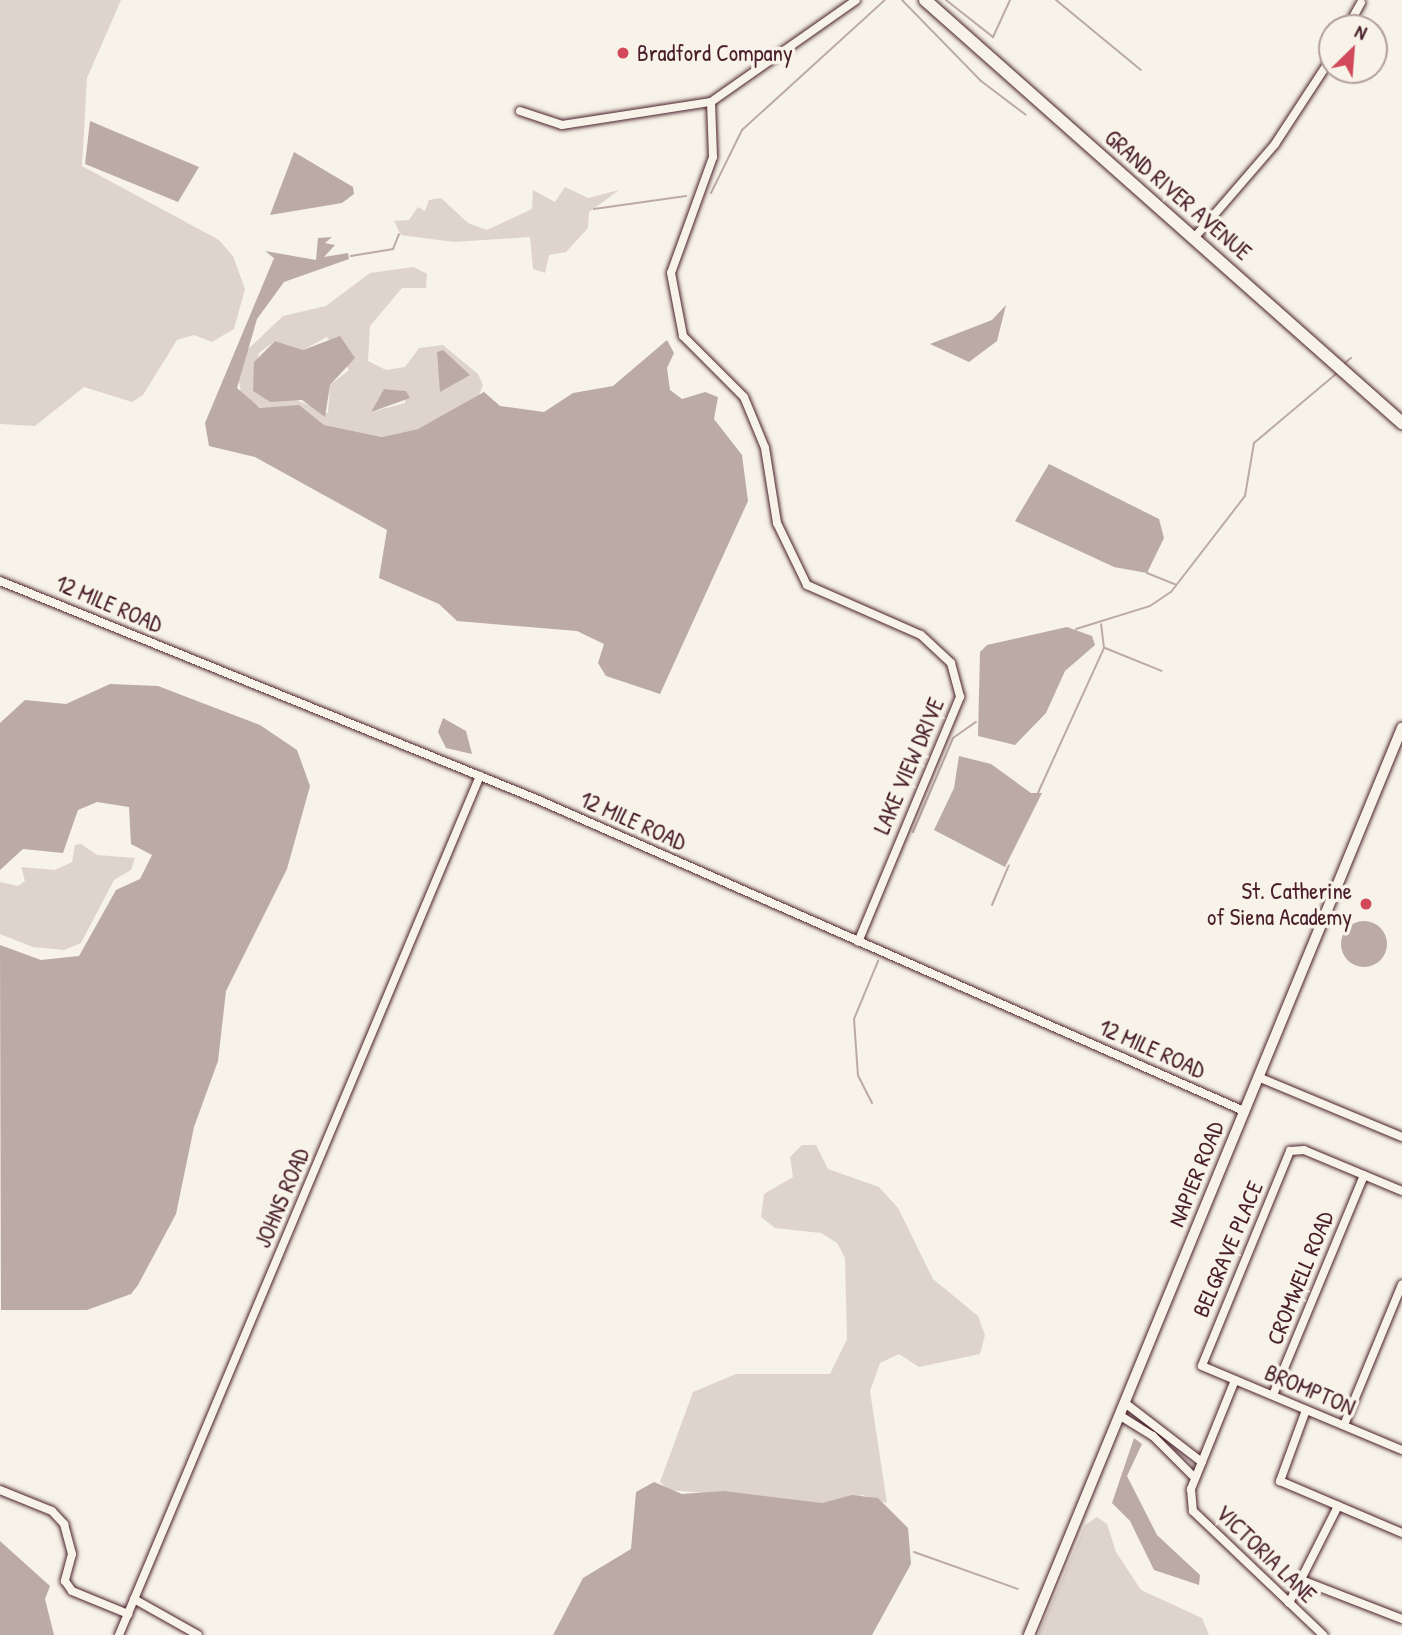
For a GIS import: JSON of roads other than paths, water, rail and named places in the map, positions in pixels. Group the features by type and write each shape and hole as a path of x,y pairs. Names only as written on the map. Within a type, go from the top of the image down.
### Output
{"main road":[{"name":"GRAND RIVER AVENUE","path":"925,0 1402,422"}],"street":[{"path":"520,111 562,125 711,102 856,0"},
{"path":"1355,14 1361,3"},
{"path":"1194,238 1275,144 1318,78"},
{"name":"LAKE VIEW DRIVE","path":"711,102 713,157 671,273 682,336 744,397 765,448 777,523 807,584 921,635 951,663 960,697 858,942"},
{"name":"12 MILE ROAD","path":"0,581 480,776 1244,1111"},
{"name":"NAPIER ROAD","path":"1029,1635 1402,731"},
{"name":"JOHNS ROAD","path":"119,1635 480,776"},
{"path":"1258,1077 1402,1137"},
{"name":"BELGRAVE PLACE","path":"1202,1366 1294,1149 1364,1175"},
{"path":"1364,1175 1402,1191"},
{"name":"CROMWELL ROAD","path":"1273,1395 1364,1175"},
{"path":"1344,1425 1402,1284"},
{"name":"BROMPTON","path":"1202,1366 1402,1450"},
{"name":"VICTORIA LANE","path":"1235,1380 1195,1478 1193,1511 1323,1635"},
{"path":"1125,1403 1202,1462"},
{"path":"1307,1410 1280,1481 1402,1533"},
{"path":"1119,1415 1153,1436 1195,1478"},
{"path":"0,1490 52,1511 64,1524 72,1554 65,1581 72,1591 128,1614"},
{"path":"1289,1603 1304,1581 1338,1506"},
{"path":"1304,1581 1402,1619"},
{"path":"134,1599 198,1635"}],"waterway":[{"path":"711,193 742,130 885,0"},
{"path":"902,0 981,81 1026,115"},
{"path":"946,0 993,37 1010,0"},
{"path":"1056,0 1141,70"},
{"path":"594,209 686,196"},
{"path":"351,256 393,249 399,234"},
{"path":"1345,363 1351,358"},
{"path":"1076,629 1150,606 1171,592 1245,496 1254,443 1337,373"},
{"path":"1147,573 1176,585"},
{"path":"1037,795 1104,648 1101,624"},
{"path":"1105,648 1162,671"},
{"path":"913,832 953,738 976,722"},
{"path":"992,905 1009,865"},
{"path":"872,1103 858,1076 854,1019 878,961"},
{"path":"914,1552 1018,1589"}],"place":[{"name":"Bradford Company","path":"623,53"},
{"name":"St. Catherine of Siena Academy","path":"1366,904"}]}
